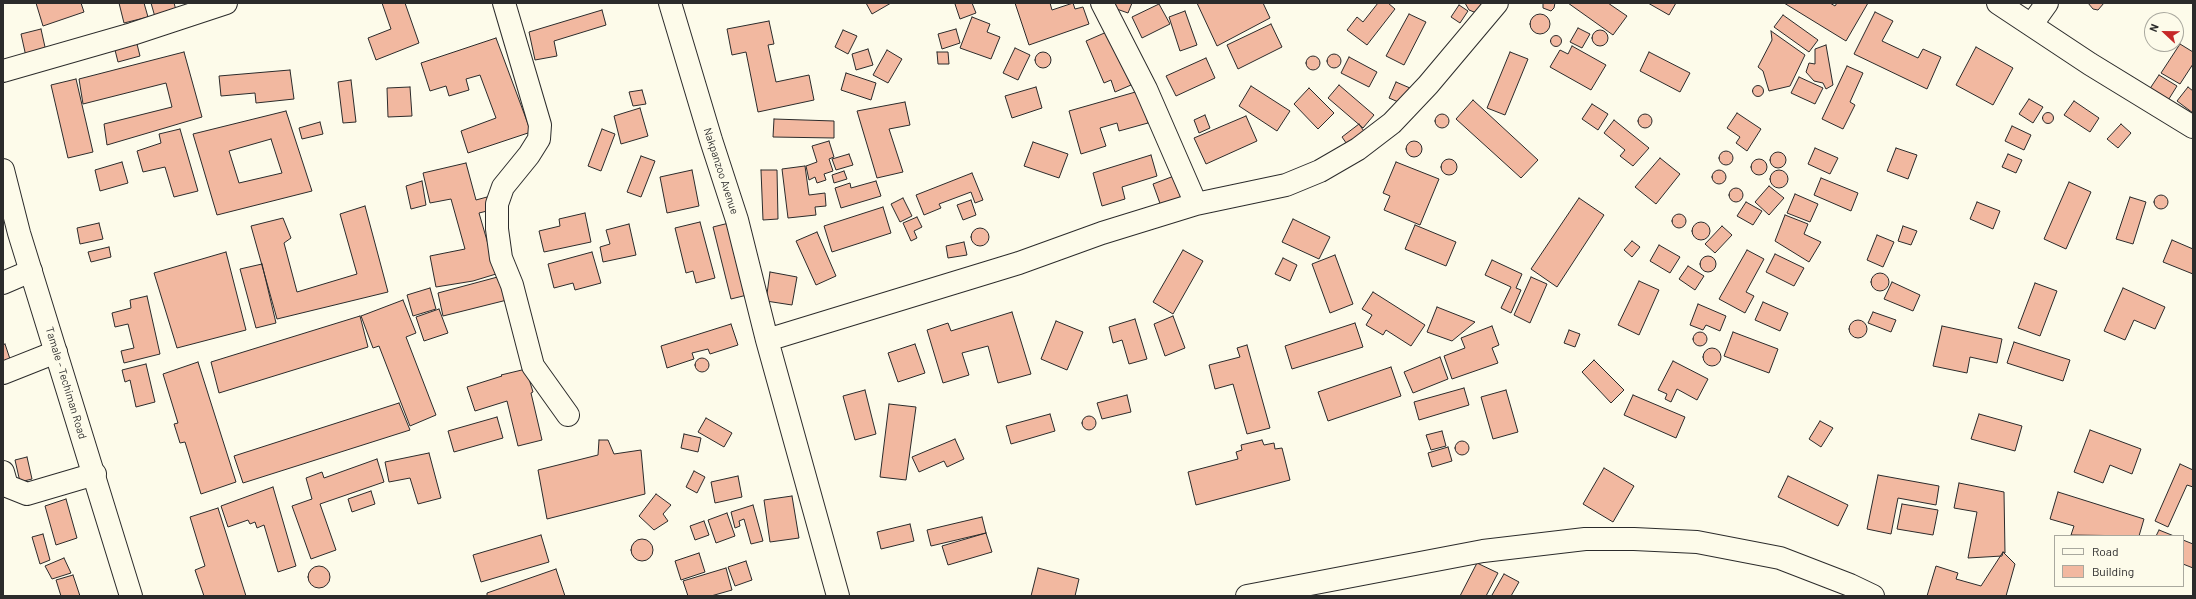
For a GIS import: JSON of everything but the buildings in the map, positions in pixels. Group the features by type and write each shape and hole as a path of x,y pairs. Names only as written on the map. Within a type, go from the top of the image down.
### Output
{"main road":[{"path":"3,71 132,34 226,3"},
{"path":"504,3 540,125 539,139 529,155 503,187 497,204 497,229 501,258 512,285 533,366 568,415"},
{"name":"Nakpanzoo Avenue","path":"670,3 711,140 737,220 767,340 838,596"},
{"path":"1102,3 1146,89 1196,204"},
{"path":"767,340 1019,263 1102,234 1196,204 1286,185 1320,171 1358,149 1392,123 1428,86 1497,3"},
{"path":"1998,3 2032,24 2090,64 2193,127"},
{"path":"2032,24 2047,3"},
{"name":"Tamale - Techiman Road","path":"3,170 31,271 95,474 131,596"},
{"path":"3,283 31,271"},
{"path":"3,372 56,352"},
{"path":"3,472 7,486 27,494 95,474"},
{"path":"1247,596 1483,551 1585,539 1697,542 1780,558 1850,585 1873,596"}]}
